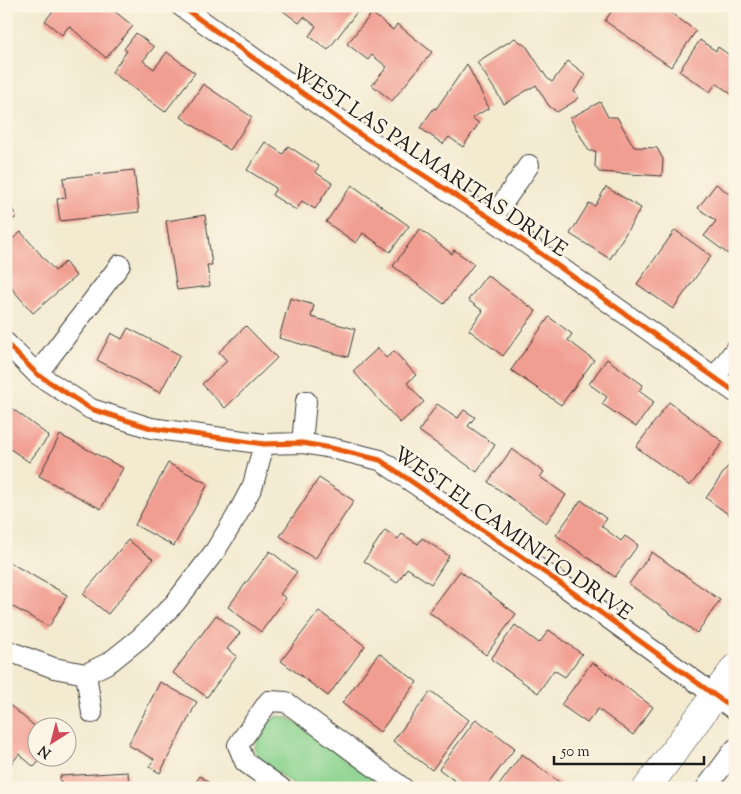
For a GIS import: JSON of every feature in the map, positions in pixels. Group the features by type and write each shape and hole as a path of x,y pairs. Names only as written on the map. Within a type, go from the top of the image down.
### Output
{"main road":[{"path":"647,788 725,703 735,668"}],"street":[{"name":"WEST LAS PALMARITAS DRIVE","path":"181,6 361,135 492,219 735,392"},
{"name":"WEST LAS PALMARITAS DRIVE","path":"492,219 529,165"},
{"path":"37,374 120,265"},
{"name":"WEST EL CAMINITO DRIVE","path":"6,343 37,374 91,409 151,428 264,444 302,443 380,460 557,580 725,703"},
{"path":"714,378 735,350"},
{"path":"302,443 306,401"},
{"path":"6,650 54,668 86,674 110,662 140,638 175,604 215,551 253,486 264,444"},
{"path":"86,674 92,713"},
{"path":"281,788 245,762 238,745 269,701 286,702 403,788"},
{"path":"706,788 735,748"}],"green space":[{"path":"278,716 289,718 385,788 298,788 259,760 255,750 256,740 269,721"}],"building":[{"path":"57,6 108,6 133,26 106,58 69,26 62,35 45,21"},
{"path":"279,6 356,6 359,9 328,50 309,36 316,26 304,17 299,23"},
{"path":"615,6 661,6 696,31 671,67 605,21"},
{"path":"372,13 393,30 397,24 432,52 392,101 372,85 387,67 372,55 368,60 347,44"},
{"path":"136,33 154,47 143,61 154,69 167,52 195,73 165,112 112,72 127,51 124,49"},
{"path":"515,38 527,47 547,78 552,82 568,61 586,75 574,91 578,97 575,101 557,112 549,106 536,85 504,104 477,62"},
{"path":"700,40 716,51 718,47 735,59 735,97 716,83 710,92 679,71"},
{"path":"467,64 489,108 472,118 479,123 463,147 449,137 443,144 420,128 434,108 436,109"},
{"path":"203,84 252,117 230,150 181,117"},
{"path":"600,102 608,117 617,117 634,147 657,148 663,159 662,176 599,172 595,166 596,151 589,151 570,118"},
{"path":"265,142 283,154 288,146 319,166 315,172 332,183 315,209 302,201 296,210 272,195 276,188 247,170"},
{"path":"134,170 139,212 60,221 57,199 66,198 63,178"},
{"path":"716,184 735,198 735,247 733,246 728,254 704,236 716,221 698,208"},
{"path":"352,185 409,226 390,252 363,233 356,243 326,222"},
{"path":"606,187 641,208 610,259 570,234 589,203 595,206"},
{"path":"6,199 17,217 6,223"},
{"path":"205,215 212,265 207,265 210,286 177,290 166,221"},
{"path":"420,229 452,254 454,250 474,264 444,304 393,266"},
{"path":"675,230 711,256 673,309 637,284"},
{"path":"21,232 55,271 65,262 76,276 33,313 6,282 6,244"},
{"path":"487,275 536,311 503,356 469,330 483,311 468,300"},
{"path":"290,298 314,305 311,317 355,329 348,357 279,338"},
{"path":"549,317 572,334 568,340 594,360 561,405 511,370"},
{"path":"246,326 277,358 225,408 202,384 227,361 219,352"},
{"path":"128,328 180,355 160,393 97,360 111,333 122,339"},
{"path":"378,348 386,358 394,351 416,375 407,383 424,402 400,423 353,371"},
{"path":"607,359 643,385 639,391 654,402 636,427 602,404 607,397 589,384"},
{"path":"669,402 723,442 690,486 636,447"},
{"path":"6,404 49,436 29,462 6,446"},
{"path":"437,404 458,418 464,410 475,417 468,426 495,445 477,472 419,431"},
{"path":"60,435 123,468 101,509 39,476"},
{"path":"512,449 544,472 540,477 566,495 546,523 488,482"},
{"path":"735,456 735,519 706,498"},
{"path":"168,463 208,484 174,546 135,525"},
{"path":"319,478 354,501 315,559 280,536"},
{"path":"581,500 607,519 601,526 621,541 625,536 638,545 615,577 556,535"},
{"path":"385,530 398,539 402,534 418,544 422,538 449,556 431,584 407,568 397,583 364,561"},
{"path":"128,540 153,559 108,614 83,594"},
{"path":"270,551 297,572 280,594 286,598 261,632 228,607"},
{"path":"652,552 720,600 697,633 629,584"},
{"path":"7,561 67,595 49,627 6,603"},
{"path":"460,571 516,614 486,655 429,612"},
{"path":"319,611 365,646 328,696 281,661"},
{"path":"216,615 240,633 227,649 237,656 207,697 173,673"},
{"path":"515,625 539,643 549,630 582,654 565,677 554,670 538,693 491,659"},
{"path":"379,653 417,682 380,732 342,703"},
{"path":"592,662 653,707 633,735 598,709 587,723 561,705"},
{"path":"160,682 197,702 160,773 149,767 154,759 128,745"},
{"path":"431,691 469,720 432,770 393,741"},
{"path":"6,702 28,721 28,762 19,754 12,763 6,758"},
{"path":"476,719 515,748 485,788 464,788 439,769"},
{"path":"522,754 567,788 497,788"},
{"path":"128,772 129,788 61,788 60,776"},
{"path":"200,776 216,788 192,788"}],"cycle path":[{"path":"181,6 361,135 492,219 735,392"},
{"path":"6,343 37,374 91,409 151,428 264,444 302,443 380,460 557,581 735,710"}]}
